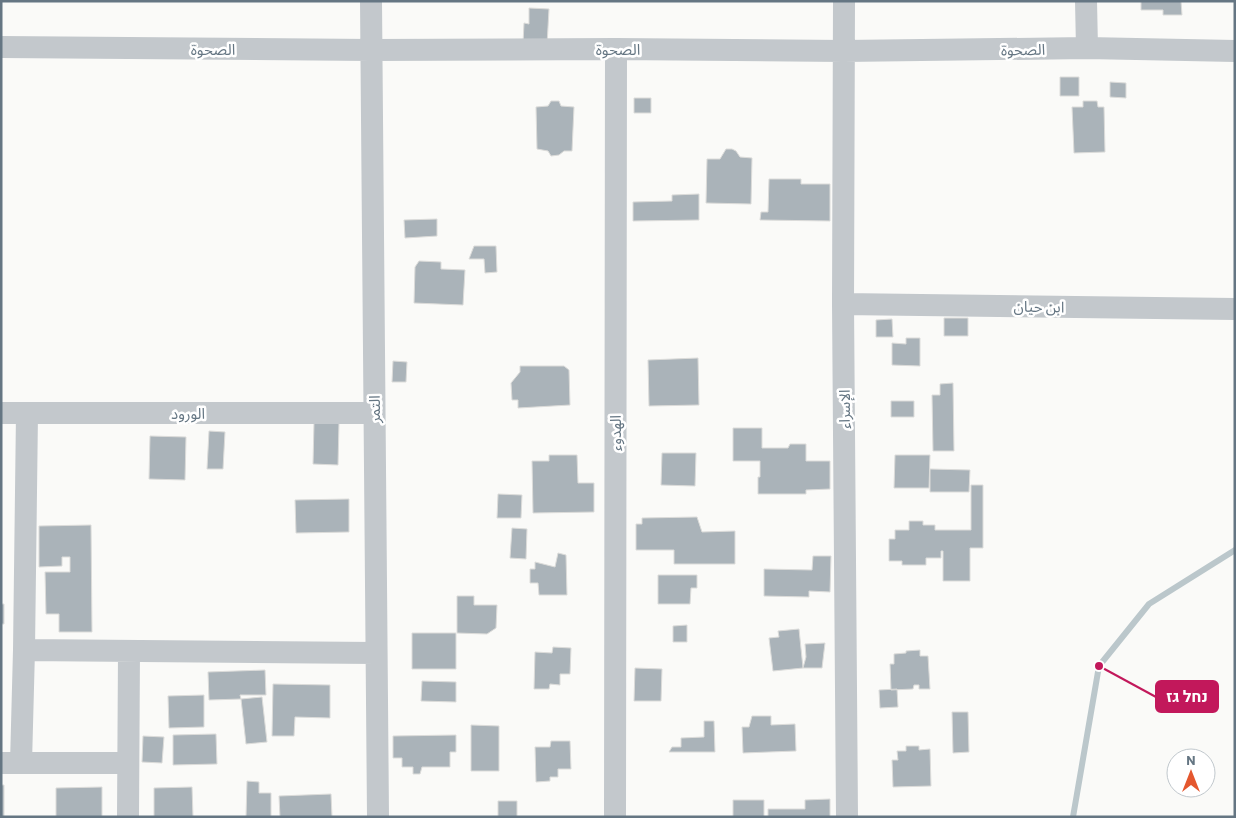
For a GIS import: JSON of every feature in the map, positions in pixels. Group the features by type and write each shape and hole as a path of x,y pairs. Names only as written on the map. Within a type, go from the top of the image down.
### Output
{"street":[{"name":"التمر","path":"371,1 375,654 378,817"},
{"name":"الإسراء","path":"844,1 843,304 847,817"},
{"path":"1086,1 1087,48"},
{"name":"الصحوة","path":"1,47 844,51 1087,48 1235,51"},
{"name":"الهدوء","path":"615,817 616,49"},
{"name":"ابن حيان","path":"843,304 1235,309"},
{"name":"الورود","path":"1,413 374,413"},
{"path":"27,413 24,650 11,763 128,763"},
{"path":"24,650 375,654"},
{"path":"128,817 129,652"}],"building":[{"path":"1141,1 1181,1 1182,15 1163,15 1163,10 1141,10"},
{"path":"529,8 549,9 547,45 523,44 524,23 529,24"},
{"path":"1060,77 1079,77 1079,96 1060,96"},
{"path":"1110,82 1126,83 1126,98 1110,97"},
{"path":"634,98 651,98 651,113 634,113"},
{"path":"551,101 559,101 561,106 574,107 572,151 564,151 559,155 551,156 548,151 537,149 536,107 548,106"},
{"path":"1083,101 1097,101 1098,107 1104,107 1105,152 1074,153 1072,107 1083,107"},
{"path":"726,149 736,151 740,157 752,158 751,204 706,203 707,159 720,159"},
{"path":"769,179 801,179 801,184 830,184 830,221 760,220 761,212 768,212"},
{"path":"699,194 699,220 633,221 633,202 672,201 672,195"},
{"path":"437,219 437,236 405,238 404,220"},
{"path":"474,246 496,246 497,272 485,273 484,259 469,259"},
{"path":"419,261 441,262 441,269 465,270 463,305 414,303 415,267"},
{"path":"944,318 968,318 968,336 944,336"},
{"path":"892,319 893,337 876,337 876,320"},
{"path":"906,338 920,338 920,366 892,365 892,343 906,344"},
{"path":"698,358 699,405 649,406 648,360"},
{"path":"393,361 407,362 406,382 392,382"},
{"path":"520,366 564,366 569,370 570,405 518,408 518,400 512,400 511,383 520,372"},
{"path":"953,383 954,451 933,451 932,395 940,395 940,384"},
{"path":"891,401 914,401 914,417 891,417"},
{"path":"314,423 339,423 338,465 313,464"},
{"path":"733,428 762,428 762,448 788,448 790,444 806,444 806,461 830,461 830,489 806,490 806,494 758,494 760,461 733,461"},
{"path":"209,431 225,432 223,469 207,469"},
{"path":"150,436 186,437 185,480 149,479"},
{"path":"662,453 696,453 695,486 661,485"},
{"path":"549,455 577,455 578,483 594,483 594,512 533,513 532,461 549,461"},
{"path":"895,455 930,455 929,488 894,488"},
{"path":"930,469 970,470 969,492 930,492"},
{"path":"971,485 983,485 983,548 970,548 970,581 943,581 943,551 941,551 941,558 926,558 926,565 902,565 902,561 889,561 889,539 895,539 895,530 909,530 909,521 923,521 923,525 935,525 935,530 971,530"},
{"path":"498,494 522,495 521,518 497,518"},
{"path":"349,499 349,532 296,533 295,500"},
{"path":"697,517 702,532 735,531 735,564 674,564 674,550 636,550 636,524 642,524 642,518"},
{"path":"91,525 92,632 59,632 59,614 46,614 45,572 70,572 70,557 62,557 62,566 39,567 39,526"},
{"path":"512,528 527,529 526,559 510,558"},
{"path":"558,553 566,555 567,595 539,595 538,583 530,583 530,569 535,569 535,562 555,567"},
{"path":"813,556 831,556 830,592 809,591 809,597 764,596 764,569 812,570"},
{"path":"658,575 697,575 697,588 691,588 690,604 658,604"},
{"path":"457,596 474,596 474,605 497,605 496,628 487,634 457,633"},
{"path":"1,604 4,604 4,624 1,624"},
{"path":"687,625 687,642 673,642 673,626"},
{"path":"799,629 803,668 773,671 769,638 779,637 778,631"},
{"path":"412,633 456,633 456,669 412,669"},
{"path":"825,643 822,668 803,668 806,657 805,644"},
{"path":"553,647 571,648 570,674 560,674 560,685 550,684 549,689 534,689 535,652 552,653"},
{"path":"920,650 920,656 928,656 930,689 919,689 919,685 914,685 913,689 891,690 890,664 894,664 894,654"},
{"path":"635,668 662,669 661,701 634,701"},
{"path":"265,670 266,695 240,695 241,699 209,700 208,672"},
{"path":"422,681 456,682 456,702 421,701"},
{"path":"273,684 330,685 330,718 295,717 294,736 272,736"},
{"path":"897,689 898,707 880,708 879,690"},
{"path":"204,695 204,727 169,728 168,696"},
{"path":"262,697 267,742 246,744 241,699"},
{"path":"952,712 968,712 969,752 953,753"},
{"path":"752,716 771,716 771,725 795,724 796,751 743,753 742,727 749,727"},
{"path":"704,721 714,721 715,752 669,752 672,747 681,747 681,738 704,737"},
{"path":"471,725 499,726 499,771 471,771"},
{"path":"216,734 217,764 173,765 173,735"},
{"path":"456,735 456,752 450,752 450,767 422,767 420,774 413,774 413,767 402,767 402,758 393,758 393,736"},
{"path":"143,736 164,737 162,763 142,762"},
{"path":"551,741 570,741 571,769 558,769 558,777 550,777 550,781 536,782 535,747 550,747"},
{"path":"906,746 919,746 919,750 930,749 931,786 893,787 892,760 898,760 897,751 906,751"},
{"path":"247,781 259,782 259,793 271,793 271,817 246,817"},
{"path":"1,785 4,785 4,817 1,817"},
{"path":"102,787 102,817 56,817 56,788"},
{"path":"192,787 193,817 154,817 154,788"},
{"path":"331,794 332,817 280,817 279,796"},
{"path":"830,799 830,817 768,817 768,809 805,809 805,800"},
{"path":"733,800 764,800 764,817 733,817"},
{"path":"498,801 517,801 517,817 498,817"}],"waterway":[{"path":"1073,817 1099,666 1149,604 1235,550"}],"place":[{"name":"נחל גז","path":"1099,666"}]}
